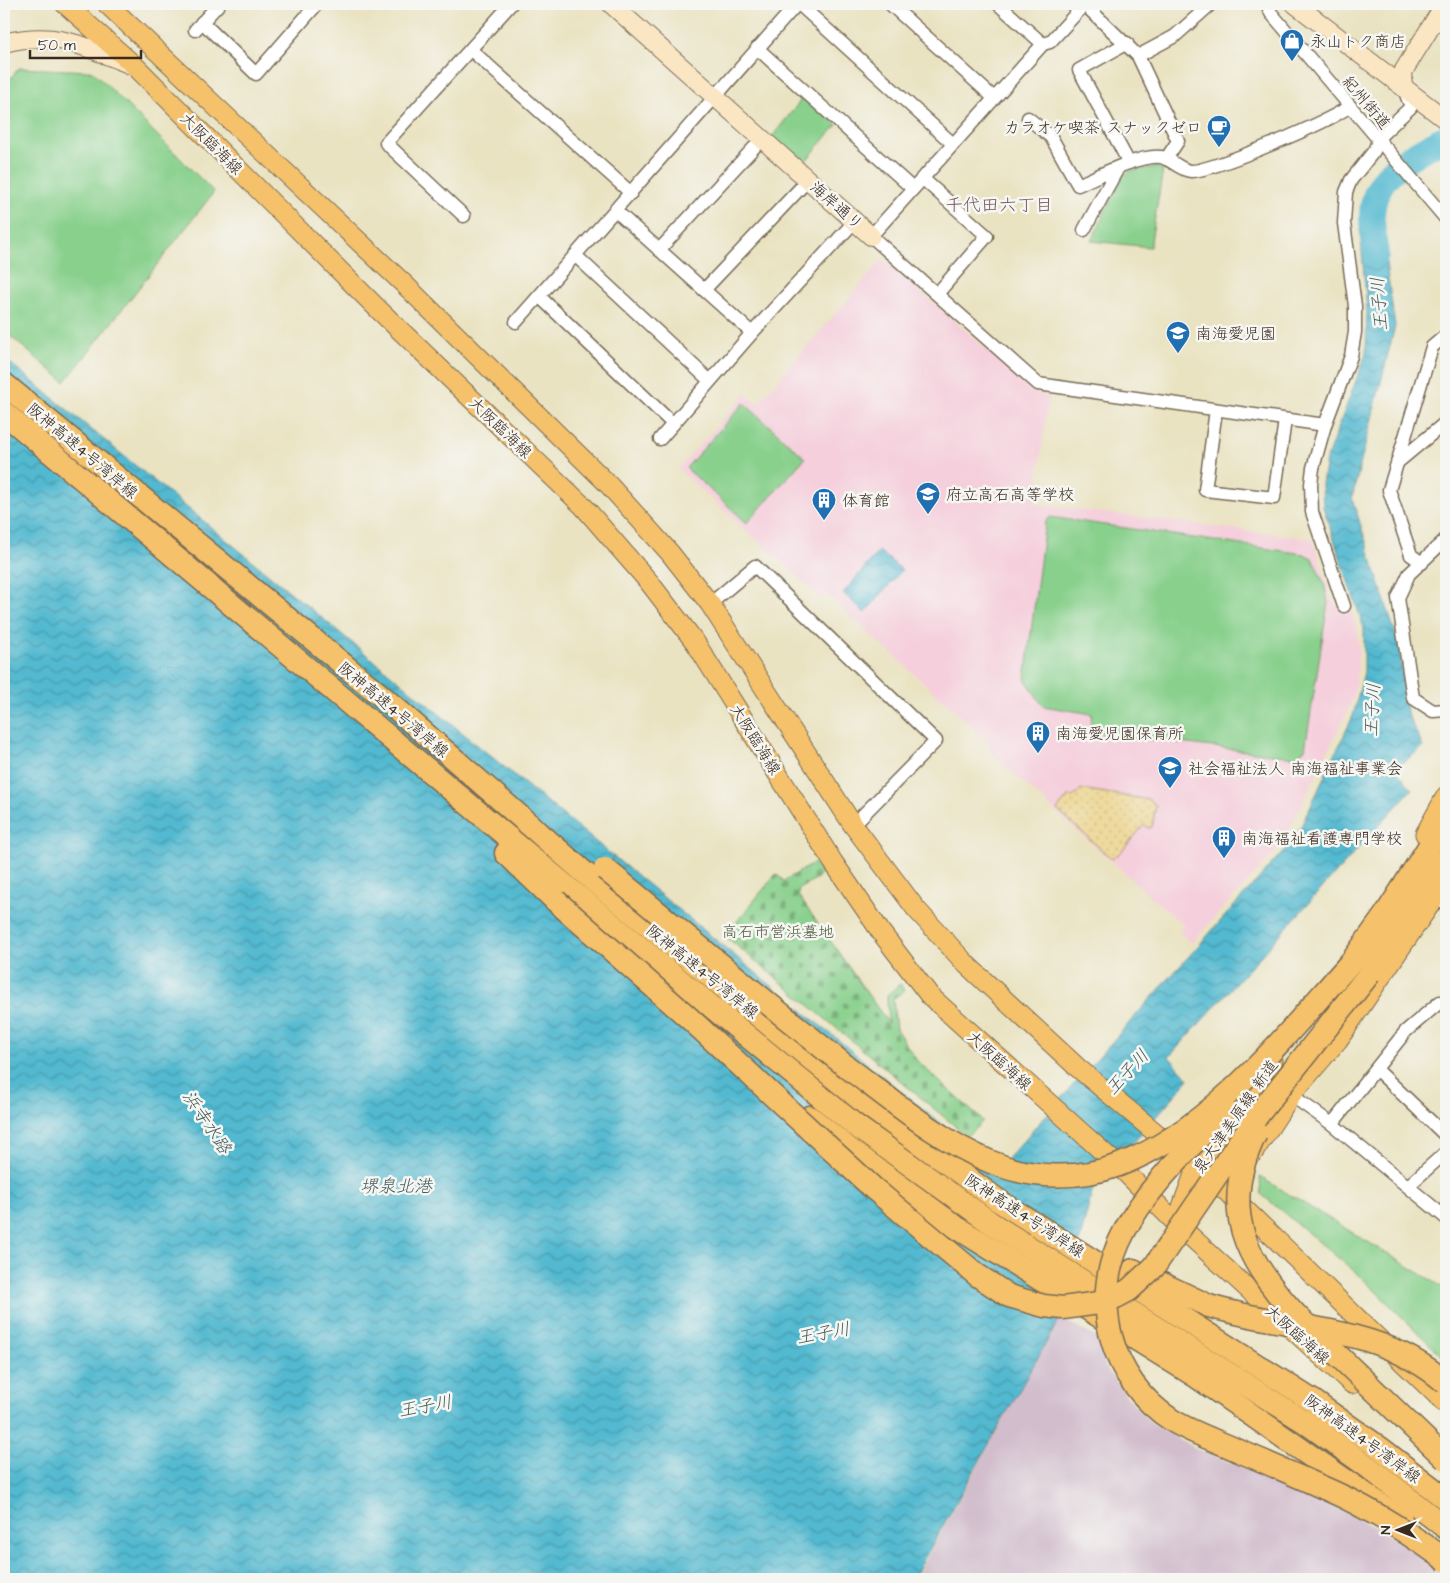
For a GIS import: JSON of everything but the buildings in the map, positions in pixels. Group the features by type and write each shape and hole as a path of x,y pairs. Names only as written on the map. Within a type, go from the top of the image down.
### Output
{"highway":[{"name":"阪神高速4号湾岸線","path":"4,384 385,699 601,888 816,1064 933,1154 999,1201 1313,1401 1380,1448 1446,1499"},
{"name":"阪神高速4号湾岸線","path":"4,414 219,592 568,888 856,1126 991,1223 1305,1422 1367,1466 1446,1528"},
{"path":"219,592 250,624 467,815 556,901 689,1018 846,1164 984,1281 1009,1296 1044,1306 1080,1307 1099,1304 1123,1293 1142,1280 1154,1267 1361,967 1446,860"},
{"path":"385,699 605,869 881,1093 934,1131 969,1152 1011,1169 1055,1176 1097,1172 1119,1165 1159,1145 1182,1130 1228,1093 1291,1029 1361,967"},
{"path":"1446,820 1386,914 1361,967 1251,1143 1240,1191 1240,1228 1254,1263 1279,1296 1352,1370 1446,1459"},
{"path":"1361,967 1297,1030 1173,1167 1136,1212 1124,1232 1108,1274 1106,1314 1116,1355 1127,1374 1140,1393 1174,1421 1334,1492 1371,1511 1446,1560"},
{"path":"689,1018 850,1149 956,1227 1212,1387 1306,1451 1446,1552"},
{"path":"933,1154 1000,1195 1126,1267 1209,1306 1264,1320 1325,1329 1371,1340 1396,1349 1419,1362 1446,1384"}],"main road":[{"name":"大阪臨海線","path":"65,4 136,67 379,310 584,507 649,582 695,642 833,862 883,935 930,996 1123,1170 1176,1223 1446,1472"},
{"name":"大阪臨海線","path":"108,4 404,284 608,483 670,553 710,604 853,825 916,909 967,965 1078,1068 1227,1192 1446,1404"},
{"name":"泉大津美原線 新道","path":"1176,1223 1196,1166 1366,929 1446,796"},
{"path":"1176,1223 1227,1192 1291,1095 1338,1040 1444,893"}],"street":[{"path":"114,4 188,79"},
{"path":"219,4 198,26 256,74 317,4"},
{"path":"464,216 386,143 511,4"},
{"name":"海岸通り","path":"611,4 871,236 1043,44 1050,42 1084,4"},
{"path":"516,322 798,4 953,144"},
{"path":"890,4 994,98"},
{"path":"998,4 1043,44"},
{"path":"1084,4 1127,43 1138,56 1178,140 1166,159"},
{"path":"1138,56 1174,36 1211,4"},
{"name":"紀州街道","path":"1267,4 1271,13 1446,219"},
{"path":"1295,4 1402,84 1446,120"},
{"path":"1344,606 1312,512 1313,468 1325,425 1350,356 1355,332 1355,306 1344,222 1346,192 1350,180 1374,151 1380,136 1411,107 1402,84 1404,70 1444,4"},
{"path":"4,43 39,37 69,40 136,67"},
{"path":"1123,165 1079,70 1127,43"},
{"path":"757,48 913,189"},
{"path":"471,50 631,193"},
{"path":"1028,118 1051,138 1078,184 1123,165 1159,157 1181,168 1192,171 1211,166 1302,132 1349,106"},
{"path":"659,250 762,139"},
{"path":"1084,230 1123,165"},
{"path":"922,178 987,236 937,294"},
{"path":"704,290 808,180"},
{"path":"616,211 752,333"},
{"path":"660,439 752,333 855,221"},
{"path":"871,236 1038,384 1325,425"},
{"path":"576,256 710,381"},
{"path":"540,297 673,424"},
{"path":"1422,563 1411,555 1389,490 1432,347 1446,335"},
{"path":"1216,410 1205,490 1274,498 1285,420"},
{"path":"1398,462 1446,422"},
{"path":"1446,539 1409,574 1398,598 1413,698 1433,711 1446,710"},
{"path":"710,604 755,566 936,741 853,825"},
{"path":"1332,1124 1406,1031 1440,1002"},
{"path":"1376,1069 1446,1136"},
{"path":"1291,1095 1332,1124 1446,1218"},
{"path":"1408,1186 1446,1152"}],"shaded area":[{"name":"府立高石高等学校","path":"883,259 1037,393 1049,395 1034,504 1313,539 1333,603 1352,611 1357,628 1359,649 1353,698 1348,710 1278,849 1193,941 1190,942 1179,932 1184,926 1004,765 988,748 991,744 827,595 823,599 678,469 746,394 757,404"},
{"path":"1060,1318 1099,1339 1105,1366 1124,1393 1152,1424 1199,1450 1308,1493 1346,1512 1429,1557 1446,1571 1446,1579 915,1579"}],"green space":[{"path":"19,68 93,71 214,192 65,382 4,331 4,86"},
{"path":"804,96 837,125 802,165 772,137"},
{"path":"1156,167 1163,170 1150,247 1091,241 1123,176 1129,171"},
{"path":"744,403 805,458 747,523 686,468"},
{"path":"1050,517 1304,554 1312,558 1324,583 1328,603 1305,749 1295,757 1089,732 1092,714 1043,706 1025,679 1045,523"},
{"name":"高石市営浜墓地","path":"814,863 822,875 799,889 798,895 888,1023 887,995 900,984 905,990 893,999 896,1029 917,1061 983,1121 967,1136 725,936 776,874 784,881"},
{"path":"1260,1177 1446,1289 1446,1360 1359,1275 1261,1194"}],"sand":[{"path":"1081,789 1149,800 1156,805 1152,827 1148,828 1144,825 1121,852 1112,859 1057,810 1069,796 1073,797"}],"water":[{"name":"堺泉北港","path":"1379,215 1395,326 1352,498 1399,645 1407,713 1423,747 1395,769 1412,789 1169,1057 1189,1079 1093,1189 1060,1318 913,1579 4,1579 4,358 997,1170 1296,837 1353,716 1364,672 1364,628 1323,507 1322,484 1326,460 1366,354 1367,310 1360,229"},
{"path":"879,551 902,570 865,613 843,593"}],"waterway":[{"name":"王子川","path":"1376,254 1372,216 1374,201 1379,188 1387,176 1408,158 1446,137"}],"place":[{"name":"永山トク商店","path":"1292,62"},
{"name":"カラオケ喫茶 スナックゼロ","path":"1219,148"},
{"name":"南海愛児園","path":"1178,354"},
{"name":"府立高石高等学校","path":"928,515"},
{"name":"体育館","path":"824,521"},
{"name":"南海愛児園保育所","path":"1038,754"},
{"name":"社会福祉法人 南海福祉事業会","path":"1170,789"},
{"name":"南海福祉看護専門学校","path":"1224,859"}],"district":[{"name":"千代田六丁目","path":"999,205"}],"water label":[{"name":"浜寺水路","path":"207,1122"}]}
